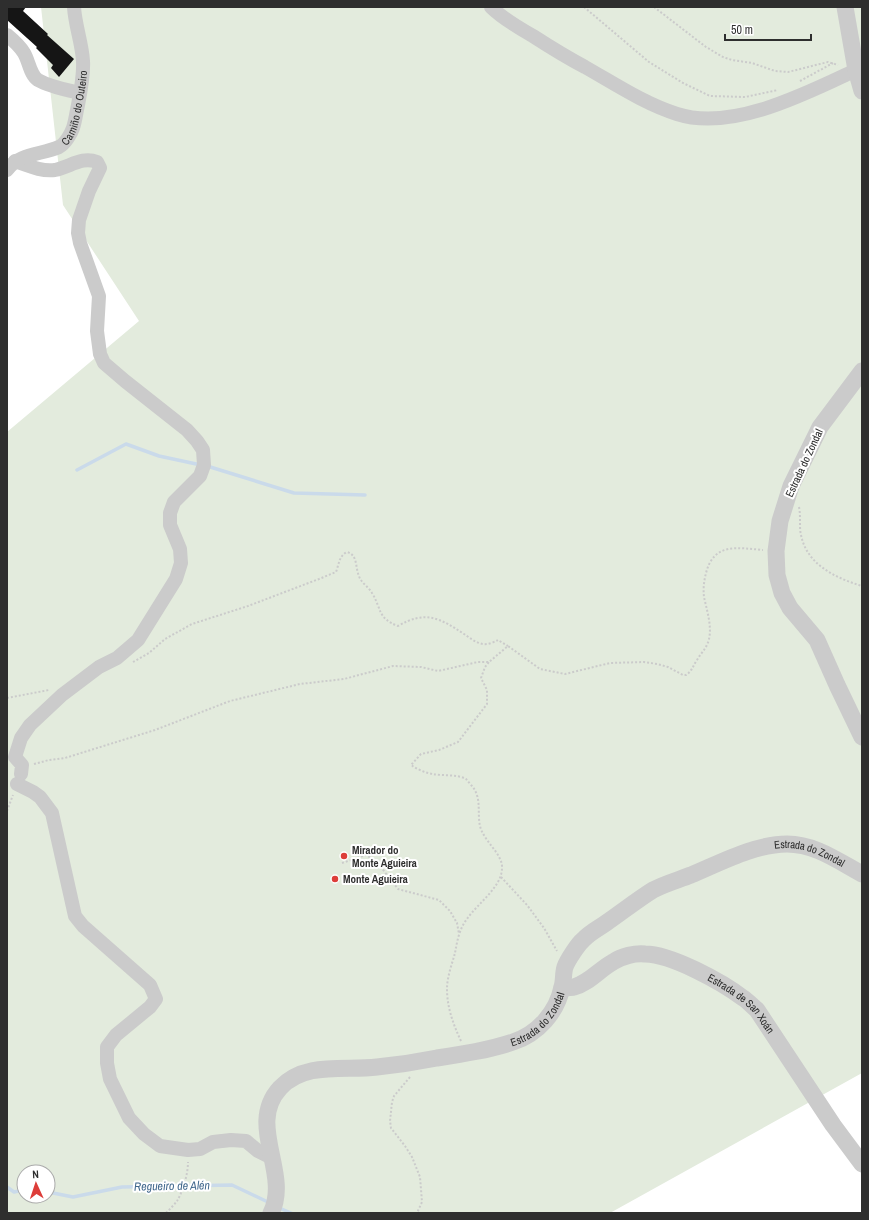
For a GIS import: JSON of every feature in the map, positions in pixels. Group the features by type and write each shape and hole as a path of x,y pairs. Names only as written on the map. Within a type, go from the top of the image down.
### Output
{"street":[{"name":"Camiño do Outeiro","path":"11,165 24,157 61,146 73,128 80,93 83,62 81,46 75,24 74,7"},
{"path":"491,7 511,23 567,57 658,107 679,115 694,118 712,119 734,117 768,108 812,91 856,70"},
{"path":"845,7 856,70 862,91"},
{"path":"7,35 22,49 32,72 38,80 53,86 80,93"},
{"path":"11,165 53,170 67,167 80,161 87,160 97,162 100,168 89,191 79,220 78,233 80,243 99,296 97,332 100,354 104,363 120,377 187,430 203,450 204,465 200,476 174,502 170,513 170,525 180,549 181,563 176,578 138,640 117,658 99,667 82,679 62,695 30,725 21,738 15,757 20,774 52,813 75,916 83,926 150,985 156,999 150,1007 116,1035 107,1047 107,1063 110,1079 129,1118 144,1134 160,1146 188,1150 200,1149 213,1142 231,1140 246,1141 258,1151 272,1158"},
{"name":"Estrada do Zondal","path":"862,371 820,427 790,486 780,521 776,551 777,575 782,593 790,608 817,640 862,737"},
{"name":"Estrada do Zondal","path":"271,1213 275,1205 277,1190 276,1176 266,1126 271,1102 279,1089 290,1079 303,1073 319,1069 375,1068 467,1054 530,1036 555,1008 562,988 565,966 583,940 654,890 750,851 773,845 787,844 817,849 862,874"},
{"name":"Estrada de San Xoán","path":"562,988 575,987 585,982 613,962 628,956 646,954 680,963 728,988 744,998 757,1010 833,1125 862,1164"}],"path":[{"path":"584,7 649,62 710,96 745,97 780,89"},
{"path":"654,7 706,47 723,57 732,60 752,63 775,71 788,72 828,62 833,63 794,84"},
{"path":"790,486 799,504 801,518 800,534 804,547 812,560 821,569 848,582 862,586"},
{"path":"117,658 131,663 149,653 165,639 192,624 248,606 336,572 341,557 347,552 354,557 359,577 372,593 387,622 398,626 407,620 426,616 445,622 474,641 484,645 498,640 540,669 564,674 610,662 644,662 662,666 686,675 692,669 708,642 710,629 704,595 704,582 707,570 717,553 725,549 736,548 776,551"},
{"path":"467,1054 454,1025 448,1006 447,988 459,935 466,920 493,890 501,877 502,861 485,838 480,826 479,805 476,792 466,779 448,775 432,774 411,765 421,754 439,750 458,742 487,704 487,690 482,678 485,668 489,662 508,646"},
{"path":"7,811 20,774 27,766 49,760 64,758 155,730 230,701 300,684 344,679 393,666 421,667 438,671 478,662 489,662"},
{"path":"7,698 52,689"},
{"path":"342,863 366,855 377,862 398,889 439,900 450,911 457,923 459,935"},
{"path":"501,877 527,905 544,928 565,966"},
{"path":"411,1076 394,1096 390,1121 391,1128 405,1146 420,1177 422,1202 418,1213"},
{"path":"166,1213 177,1201 183,1185 188,1167 188,1150"}],"shaded area":[{"path":"41,7 862,7 862,1073 610,1213 7,1213 7,432 139,321 63,205"}],"building":[{"path":"7,7 26,7 23,11 74,59 59,77 51,68 53,65 36,48 37,47 7,20"}],"waterway":[{"path":"77,470 126,444 159,456 201,465"},
{"path":"207,466 294,493 365,495"},
{"name":"Regueiro de Alén","path":"56,1194 73,1197 122,1187 232,1185 270,1203"},
{"name":"Regueiro de Alén","path":"7,1187 14,1192 16,1192"},
{"name":"Regueiro de Alén","path":"277,1207 291,1213"}],"place":[{"name":"Mirador do Monte Aguieira","path":"344,856"},
{"name":"Monte Aguieira","path":"335,879"}]}
